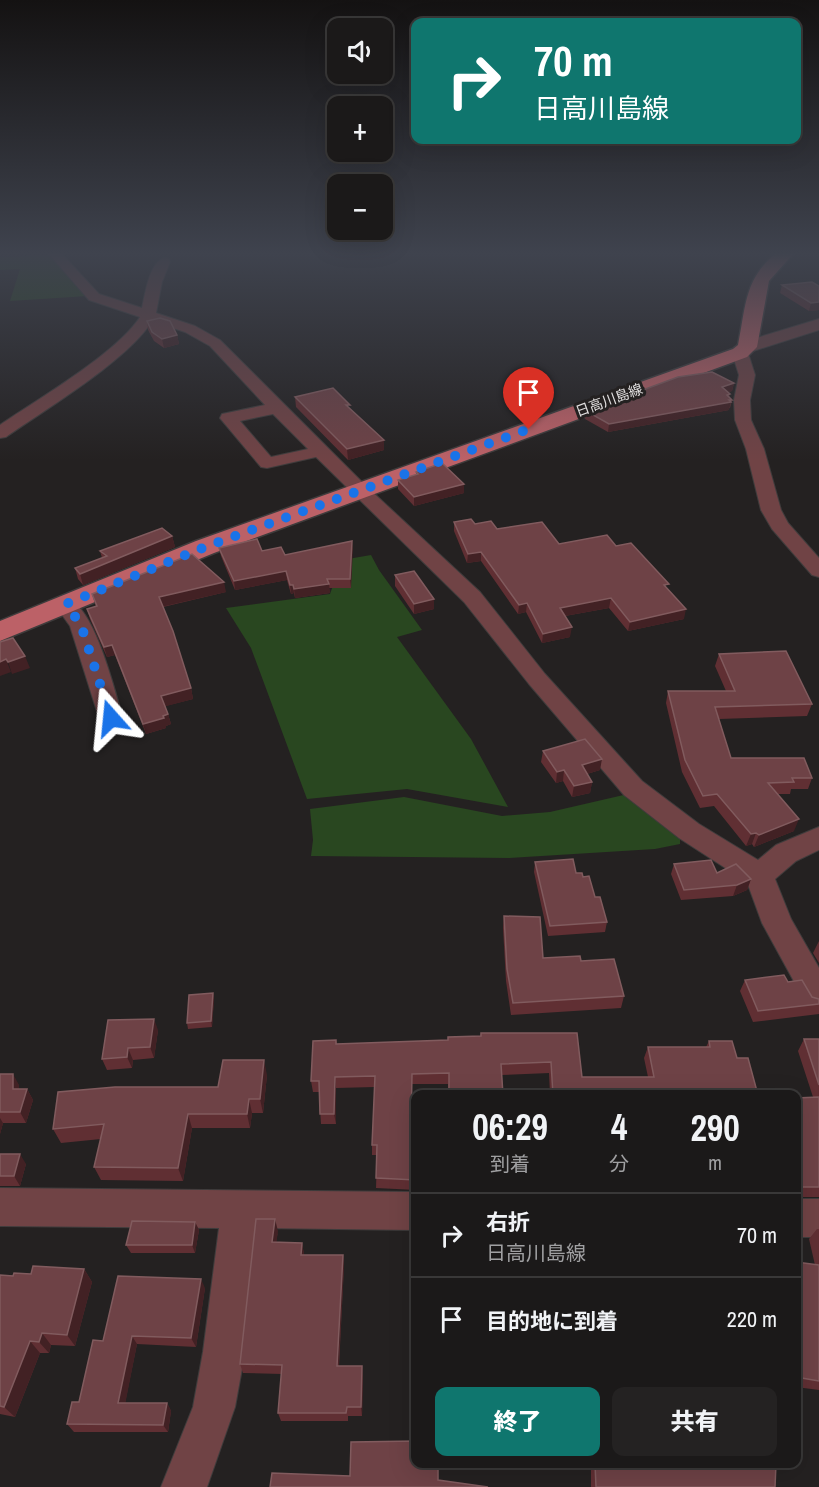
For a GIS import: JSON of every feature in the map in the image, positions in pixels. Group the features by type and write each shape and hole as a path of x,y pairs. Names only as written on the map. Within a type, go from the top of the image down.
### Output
{"main road":[{"path":"743,350 750,322"},
{"name":"日高川島線","path":"0,632 205,547 743,350"}],"street":[{"path":"0,433 88,372 136,333 143,322"},
{"path":"169,322 204,335 215,343 276,408 472,597 537,679 633,788 689,831 759,875 784,935 819,997"},
{"path":"819,324 743,350 747,375 742,400 743,420 755,449 771,510 778,525 819,571"},
{"path":"276,408 228,418 267,463 321,451"},
{"path":"66,604 81,625 111,718"},
{"path":"759,875 786,853 819,838"},
{"path":"0,1207 411,1211"},
{"path":"184,1487 214,1407 224,1352 240,1209"},
{"path":"801,1218 819,1218"}],"green space":[{"path":"371,555 379,570 422,630 397,637 471,739 508,807 407,789 307,799 251,648 226,608 330,594 342,560"},
{"path":"628,794 680,832 680,844 655,849 509,858 311,856 313,840 310,809 404,797 502,816 550,812"}],"building":[{"path":"148,322 171,322 177,335 162,339 152,332"},
{"path":"712,372 734,383 722,387 730,394 727,395 732,400 729,400 731,402 609,424 586,411 678,377"},
{"path":"333,388 350,405 346,405 384,440 347,449 295,397"},
{"path":"442,463 464,484 414,497 398,480 418,474 416,472"},
{"path":"471,519 475,524 491,521 497,529 542,522 559,544 607,535 616,546 631,543 669,584 664,585 686,609 630,622 611,598 560,608 572,627 543,634 527,603 519,605 481,552 468,554 454,522"},
{"path":"162,528 172,536 80,574 75,568 107,556 100,551"},
{"path":"257,539 262,551 281,547 285,555 352,541 350,579 327,579 329,584 294,589 293,585 290,585 286,571 234,581 219,548"},
{"path":"192,554 224,582 159,597 173,631 191,688 161,696 168,714 163,716 164,718 143,724 112,645 104,647 87,609 97,606 92,594"},
{"path":"414,571 434,599 414,604 395,575"},
{"path":"13,638 25,656 8,662 6,659 0,662 0,642"},
{"path":"786,651 812,704 715,707 731,758 804,758 812,778 792,778 794,782 768,783 799,819 759,835 751,834 717,794 703,796 685,760 668,691 735,691 719,654"},
{"path":"585,739 602,759 582,765 592,782 574,786 564,770 557,772 543,751"},
{"path":"573,859 576,873 582,873 583,877 589,876 595,897 600,897 607,922 550,926 535,862"},
{"path":"711,860 717,873 736,864 751,879 737,885 684,890 674,864"},
{"path":"504,916 540,917 543,958 580,956 581,961 614,959 624,996 513,1003 507,969"},
{"path":"784,975 788,982 802,980 812,997 819,999 819,1004 758,1011 745,980"},
{"path":"213,993 211,1021 187,1023 189,995"},
{"path":"154,1019 150,1047 128,1048 127,1057 102,1059 108,1020"},
{"path":"481,1033 577,1033 582,1077 654,1077 648,1047 710,1047 709,1041 732,1041 737,1058 748,1058 757,1090 553,1090 551,1062 501,1064 503,1090 449,1090 449,1073 412,1074 411,1180 376,1178 377,1145 372,1145 375,1076 335,1077 334,1114 320,1114 319,1081 311,1081 313,1041 336,1040 336,1044 448,1040 448,1037 481,1036"},
{"path":"804,1039 819,1039 819,1085"},
{"path":"223,1060 264,1060 260,1099 249,1099 247,1114 188,1114 178,1168 94,1167 104,1124 53,1129 58,1092 115,1087 218,1087"},
{"path":"0,1074 13,1074 13,1089 27,1089 20,1112 0,1112"},
{"path":"819,1097 819,1187 802,1187 801,1189 801,1098"},
{"path":"0,1154 20,1154 14,1176 0,1176"},
{"path":"256,1219 275,1219 272,1242 302,1243 301,1255 343,1255 337,1366 362,1366 361,1407 347,1407 346,1413 278,1413 282,1365 240,1364"},
{"path":"132,1221 195,1222 192,1245 126,1245"},
{"path":"801,1263 819,1265 819,1381 801,1378"},
{"path":"33,1266 84,1269 67,1335 42,1333 39,1342 30,1341 4,1407 0,1406 0,1275 31,1274"},
{"path":"118,1276 201,1279 191,1338 132,1336 118,1403 167,1403 163,1425 67,1424 72,1402 79,1402 93,1340 103,1341"},
{"path":"411,1441 411,1468 438,1468 438,1480 488,1487 270,1487 272,1473 350,1476 351,1442"},
{"path":"595,1468 776,1468 775,1487 596,1487"}],"route":[{"path":"111,718 81,625 66,604 205,547 529,429"}]}
